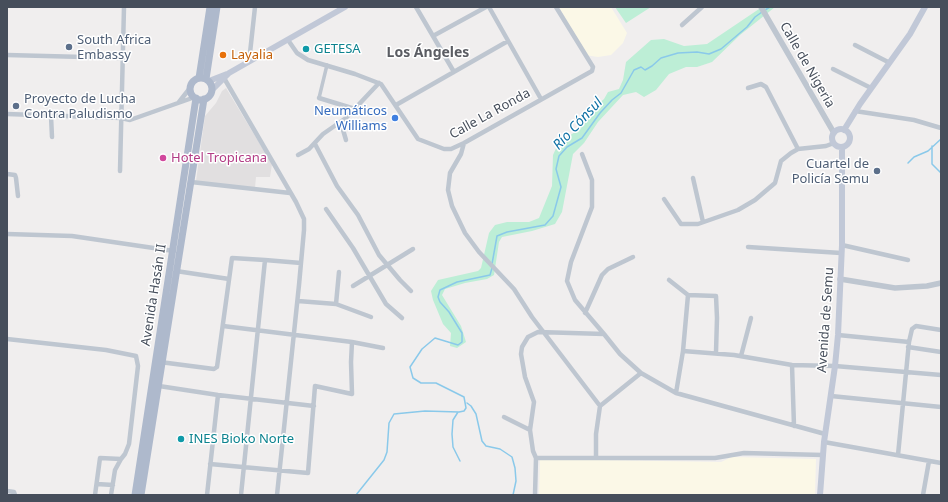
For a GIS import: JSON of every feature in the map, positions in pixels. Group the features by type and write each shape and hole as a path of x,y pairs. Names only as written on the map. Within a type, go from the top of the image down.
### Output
{"main road":[{"path":"210,7 205,79 213,89"},
{"path":"205,79 217,7"},
{"path":"229,73 213,89 210,96 204,99 195,98 190,88 194,80 229,73 345,7"},
{"path":"844,130 888,62 910,34 925,7"},
{"name":"Avenida Hasán II","path":"141,495 159,386 160,362 176,251 195,98"},
{"name":"Avenida Hasán II","path":"135,495 176,271 176,251 191,182 204,99"},
{"path":"838,130 844,130 849,134 850,139 847,144 842,146 834,143 832,138 834,133 838,130"},
{"name":"Avenida de Semu","path":"820,495 824,442 836,366 838,335 842,245 842,146"}],"street":[{"path":"120,171 124,7"},
{"path":"249,62 255,7"},
{"path":"416,7 454,72"},
{"path":"433,36 486,7"},
{"path":"489,7 541,99"},
{"name":"Calle La Ronda","path":"378,83 383,86 396,104 413,133 420,140 444,149 456,147 592,71 593,67 556,7"},
{"path":"682,25 702,7"},
{"name":"Calle de Nigeria","path":"762,10 834,133"},
{"path":"288,40 300,56 308,60 378,83 355,109 341,122 323,134 315,144 298,155"},
{"path":"396,104 508,41"},
{"path":"855,45 888,62"},
{"path":"7,56 122,58"},
{"path":"326,66 319,98 355,109"},
{"path":"833,69 871,88"},
{"path":"224,78 296,202 304,219 298,301 293,334 277,495"},
{"path":"748,88 761,84 766,87 798,149"},
{"path":"179,102 190,88"},
{"path":"7,114 121,118 127,120 134,119 179,102 195,98"},
{"path":"855,111 914,120 941,128"},
{"path":"51,116 52,137"},
{"path":"341,122 346,140"},
{"path":"464,143 461,154 450,173 448,190 452,206 478,252 499,276 514,289 532,317 544,330 600,406"},
{"path":"664,199 681,224 692,225 703,222 738,210 755,200 775,183 782,159 798,149 822,147 834,143"},
{"path":"315,144 337,186 358,215 370,241 387,265 411,290"},
{"path":"456,147 461,154"},
{"path":"582,154 592,180 592,207 571,262 567,281 571,294 620,354 641,372 676,393 825,434"},
{"path":"7,174 15,175 18,196"},
{"path":"693,178 703,222"},
{"path":"191,182 290,194"},
{"path":"326,209 353,248 386,304 402,318"},
{"path":"7,234 72,236 176,251"},
{"path":"842,245 908,260"},
{"path":"748,247 841,253"},
{"path":"353,286 413,249"},
{"path":"585,313 602,275 608,269 634,257"},
{"path":"160,362 214,369 217,367 232,258 301,263"},
{"path":"241,495 265,260"},
{"path":"176,271 229,279"},
{"path":"336,304 339,272"},
{"path":"840,279 895,288 926,286 941,283"},
{"path":"669,280 688,295 716,296 718,318 716,352"},
{"path":"676,393 683,351 688,295"},
{"path":"298,301 336,304 371,317"},
{"path":"741,356 752,318"},
{"path":"223,326 258,329 352,342 383,348"},
{"path":"898,455 909,345 914,327 941,330"},
{"path":"535,495 536,458 533,451 530,430 534,402 525,377 522,347 528,338 544,330 604,334"},
{"path":"838,335 909,345 941,352"},
{"path":"7,339 106,350 136,356 138,366 129,444 125,454 115,470 111,495"},
{"path":"210,464 308,474 315,386 352,394 352,342"},
{"path":"683,351 716,352 792,365 836,366 941,375"},
{"path":"792,365 794,426"},
{"path":"596,457 596,434 600,406 641,372"},
{"path":"159,386 218,395 314,406"},
{"path":"207,495 218,395"},
{"path":"831,396 941,407"},
{"path":"504,417 530,430"},
{"path":"824,442 941,463"},
{"path":"536,458 715,458 744,453 823,455"},
{"path":"95,495 100,458 121,459"},
{"path":"923,495 929,461"},
{"path":"97,484 113,485"},
{"path":"7,491 14,492 15,495"}],"shaded area":[{"path":"559,7 611,7 627,33 623,43 611,55 598,57 585,55"},
{"path":"226,88 272,164 270,177 256,177 255,188 196,181 205,116 216,103 222,91"},
{"path":"732,457 816,459 815,495 539,495 540,459 721,462"}],"green space":[{"path":"615,7 651,7 626,23"},
{"path":"762,7 775,7 740,35 712,62 697,67 686,67 669,74 656,90 644,97 636,92 623,95 598,122 584,143 573,154 562,212 555,224 532,231 502,237 499,242 494,275 487,279 465,283 445,289 442,295 461,326 466,342 457,348 450,346 451,333 443,324 431,291 438,280 478,271 481,268 489,233 495,225 507,222 529,222 539,218 552,186 553,155 558,144 579,129 608,92 619,89 623,80 626,62 651,40 664,39 684,46 707,44"}],"waterway":[{"name":"Río Cónsul","path":"765,10 770,7"},
{"name":"Río Cónsul","path":"492,264 497,236 507,232 545,225 553,216 561,187 556,169 559,156 567,147 582,138 600,113 621,93 634,70 641,67 645,70 661,58 678,53 697,52 709,54 721,49 762,12"},
{"path":"941,91 941,105"},
{"path":"908,163 914,157 928,151 941,139"},
{"path":"932,146 932,164 941,173"},
{"name":"Río Cónsul","path":"356,495 384,460 387,452 389,423 394,414 425,411 459,412 464,411 466,408 464,397 436,383 421,383 413,378 410,367 422,349 435,338 458,345 462,342 462,333 449,312 440,302 438,297 440,290 457,282 490,275 492,268"},
{"path":"467,403 476,414 482,441 486,446 500,449 512,457 516,481 513,495"},
{"path":"458,412 453,420 452,434 453,447 460,461"}],"place":[{"name":"South Africa Embassy","path":"69,47"},
{"name":"GETESA","path":"306,49"},
{"name":"Layalia","path":"223,55"},
{"name":"Proyecto de Lucha Contra Paludismo","path":"16,106"},
{"name":"Neumáticos Williams","path":"395,118"},
{"name":"Hotel Tropicana","path":"163,158"},
{"name":"Cuartel de Policía Semu","path":"877,171"},
{"name":"INES Bioko Norte","path":"181,439"}],"district":[{"name":"Los Ángeles","path":"428,53"}]}
